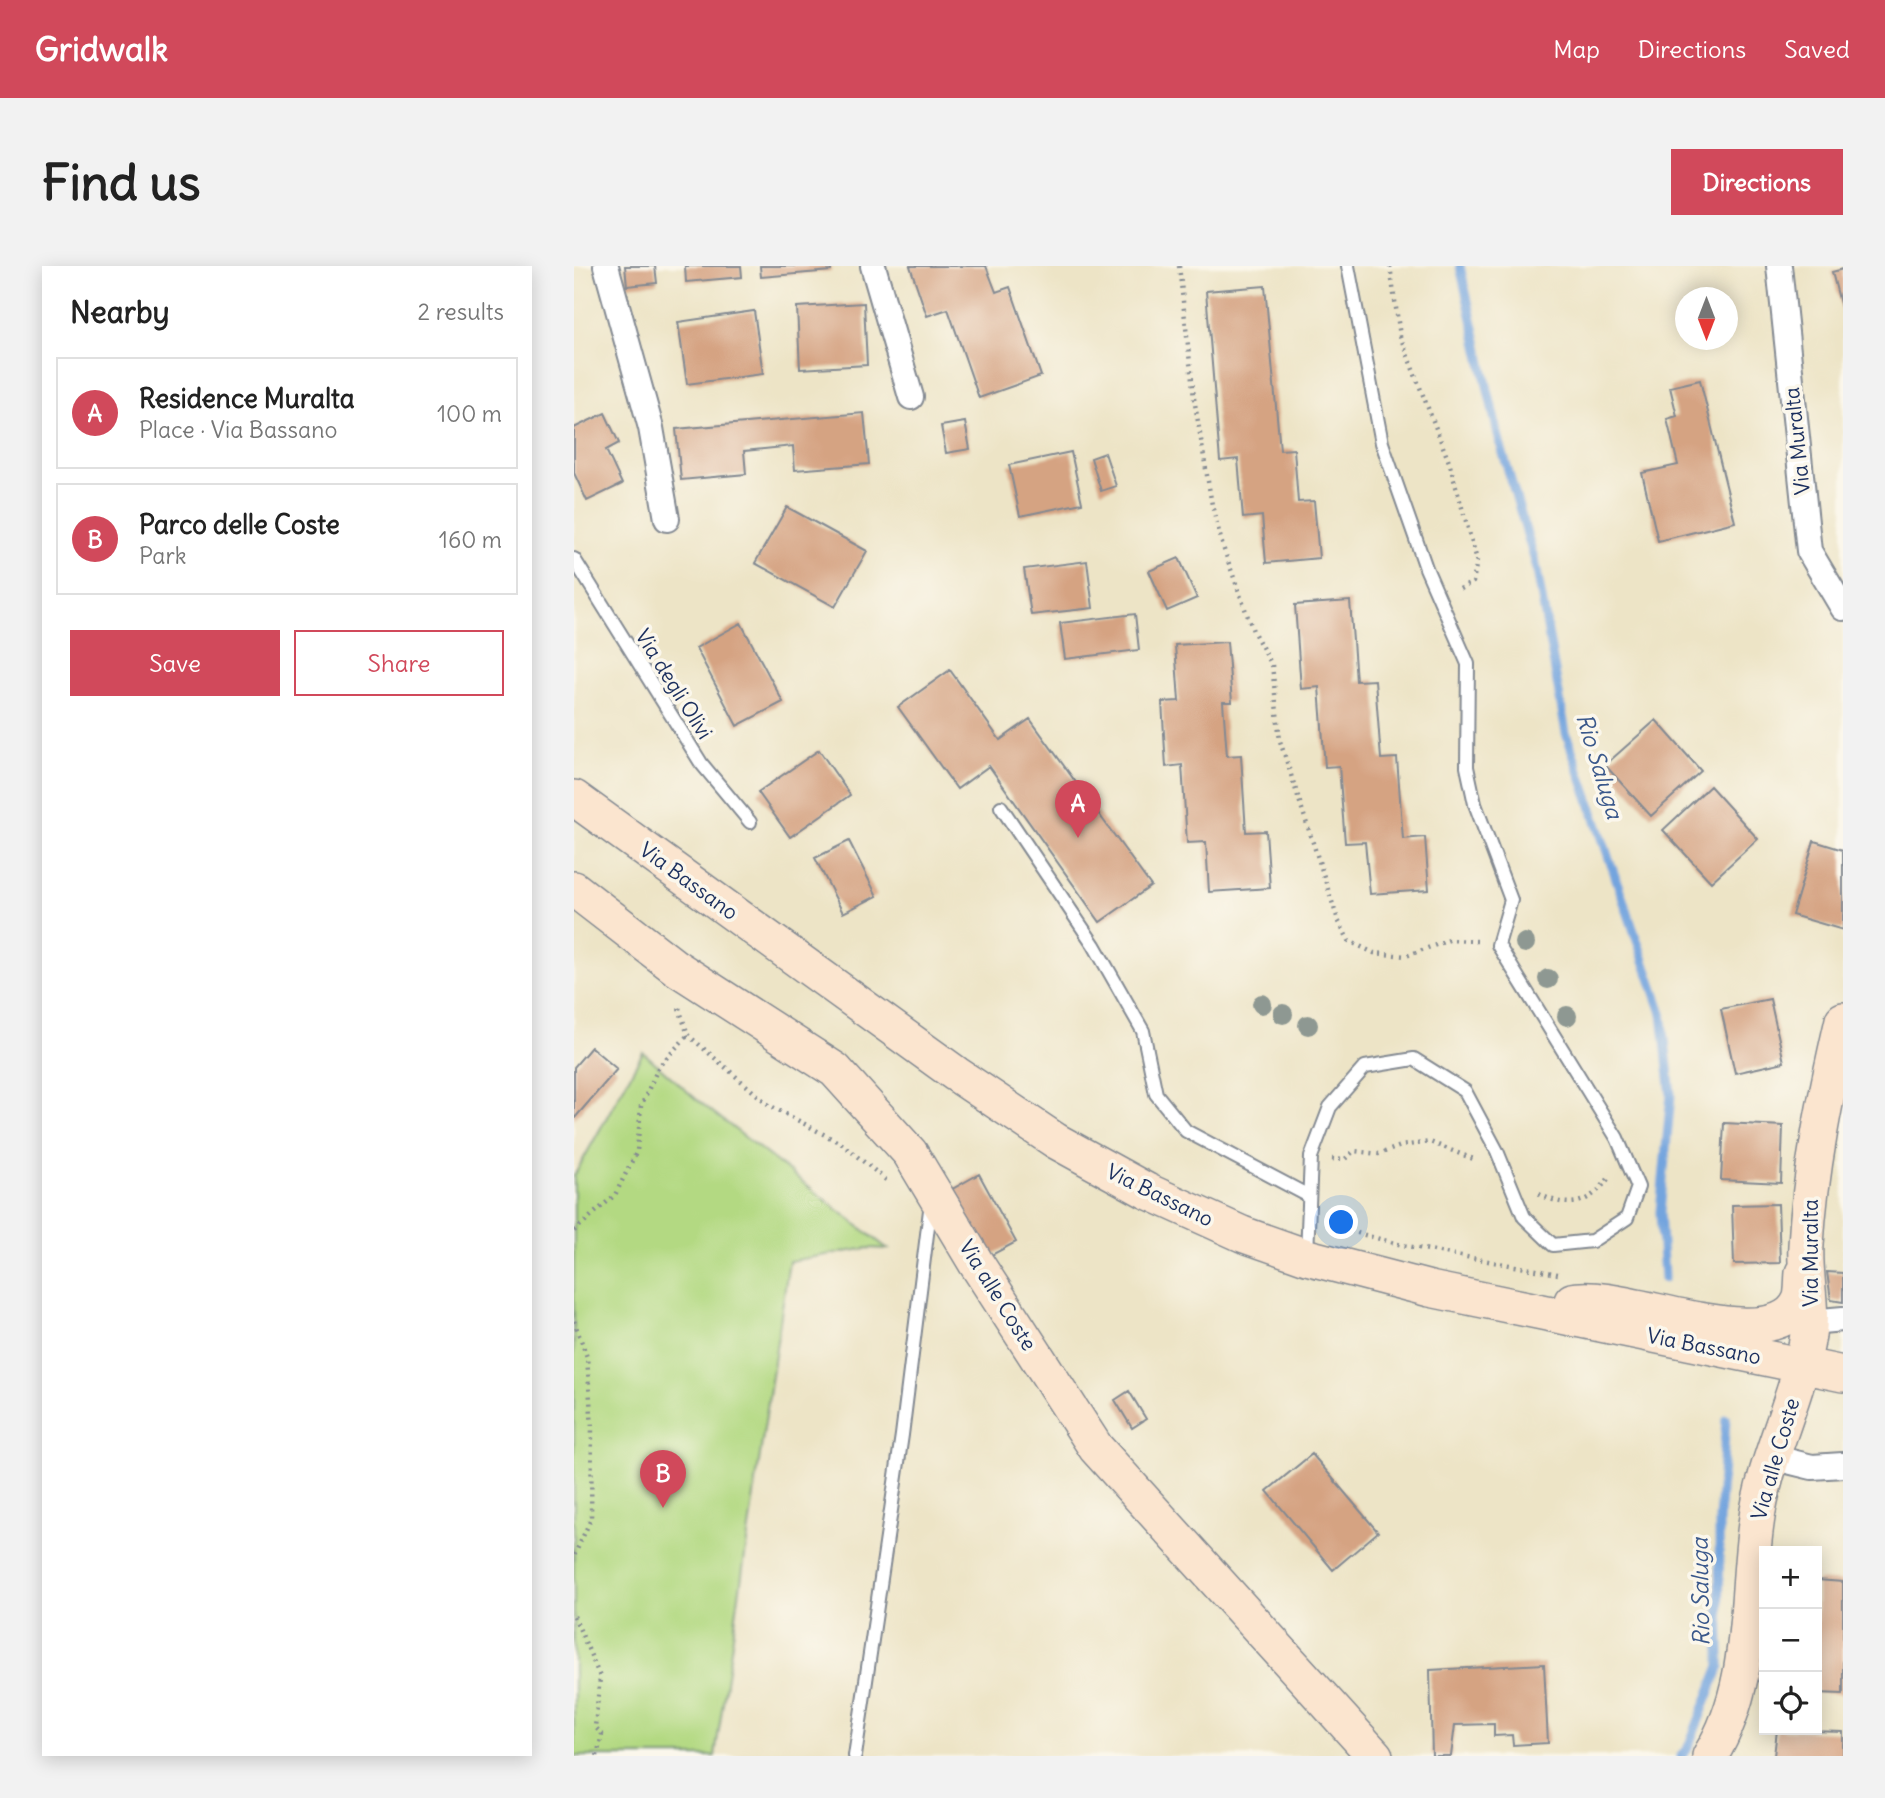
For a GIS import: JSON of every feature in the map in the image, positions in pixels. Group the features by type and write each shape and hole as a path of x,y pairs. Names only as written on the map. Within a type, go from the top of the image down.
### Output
{"street":[{"path":"606,266 650,428 667,519"},
{"path":"873,266 911,397"},
{"name":"Via Muralta","path":"1779,266 1809,551 1843,608"},
{"name":"Via Bassano","path":"574,798 956,1074 1056,1141 1147,1191 1242,1234 1307,1257 1430,1289 1843,1374"},
{"name":"Via alle Coste","path":"574,889 675,967 835,1070 910,1153 1096,1448 1374,1756"},
{"name":"Via Muralta","path":"1802,1366 1826,1320 1805,1249 1810,1189 1843,1020"},
{"path":"1533,1311 1580,1299 1734,1327 1758,1325 1785,1315 1800,1300 1805,1249"},
{"name":"Via alle Coste","path":"1710,1756 1734,1706 1742,1674 1756,1525 1771,1457 1802,1366"},
{"path":"1771,1457 1812,1467 1843,1465"}],"lane":[{"path":"1307,1257 1307,1195 1311,1157 1329,1107 1365,1067 1414,1059 1465,1091 1497,1151 1524,1217 1553,1245 1592,1241 1628,1219 1638,1187 1617,1138 1498,946 1511,901 1475,804 1467,767 1468,664 1437,595 1382,443 1348,266"},
{"name":"Via degli Olivi","path":"574,559 701,763 750,822"},
{"path":"1001,807 1094,945 1143,1031 1156,1094 1186,1131 1307,1195"},
{"path":"855,1756 902,1435 932,1190"}],"path":[{"path":"1179,266 1194,398 1212,505 1244,606 1272,666 1280,741 1338,920 1349,942 1374,953 1406,956 1450,940 1474,940 1498,946"},
{"path":"1390,266 1399,336 1449,462 1477,560 1473,582 1451,594 1437,595"},
{"path":"675,967 679,1014 688,1035 769,1105 842,1144 899,1190 932,1190"},
{"path":"574,1231 615,1195 637,1151 641,1106 654,1076 659,1066 688,1035"},
{"path":"574,1321 587,1357 592,1428 591,1519 574,1556"},
{"path":"574,1616 600,1677 595,1727 602,1734 597,1756"}],"green space":[{"path":"643,1052 696,1099 888,1249 869,1248 789,1261 715,1756 574,1756 574,1176"}],"building":[{"path":"625,266 655,266 657,283 627,286"},
{"path":"685,266 741,266 742,277 686,282"},
{"path":"760,266 831,266 831,271 761,277"},
{"path":"910,266 986,266 996,292 1010,287 1041,376 979,398 948,309 927,316"},
{"path":"1843,269 1843,311 1842,311 1832,272"},
{"path":"1265,286 1280,450 1294,449 1298,502 1314,501 1319,558 1266,563 1262,516 1243,518 1238,459 1220,461 1206,291"},
{"path":"864,303 867,365 800,369 797,307"},
{"path":"754,311 763,374 687,384 678,322"},
{"path":"1700,380 1735,522 1658,541 1642,473 1678,465 1667,419 1677,416 1670,387"},
{"path":"605,413 619,443 606,450 622,484 587,501 574,473 574,428"},
{"path":"864,413 869,464 795,470 793,446 744,451 746,474 681,480 676,429"},
{"path":"965,422 970,449 946,453 941,426"},
{"path":"1071,452 1082,503 1020,516 1009,465"},
{"path":"1105,453 1116,486 1101,491 1091,458"},
{"path":"787,507 867,551 835,607 755,563"},
{"path":"1179,558 1197,598 1167,611 1149,571"},
{"path":"1087,561 1093,608 1031,615 1024,569"},
{"path":"1350,601 1356,681 1375,680 1381,759 1397,758 1403,839 1425,837 1429,890 1370,894 1365,842 1345,843 1339,766 1325,767 1319,687 1301,689 1295,605"},
{"path":"1135,614 1139,650 1065,659 1060,623"},
{"path":"741,623 783,702 737,726 696,648"},
{"path":"1227,642 1232,702 1223,702 1227,756 1241,755 1246,832 1266,831 1270,888 1209,892 1206,842 1187,843 1182,765 1166,767 1162,702 1179,701 1175,645"},
{"path":"950,670 1000,740 1030,719 1151,886 1100,922 989,766 957,789 898,707"},
{"path":"1656,720 1701,771 1651,816 1605,765"},
{"path":"819,750 850,795 790,837 758,792"},
{"path":"1710,786 1758,839 1711,882 1663,830"},
{"path":"849,841 877,896 843,913 815,858"},
{"path":"1814,841 1843,850 1843,930 1792,915"},
{"path":"1770,999 1784,1062 1735,1073 1721,1009"},
{"path":"591,1047 617,1069 574,1119 574,1067"},
{"path":"1724,1123 1783,1126 1781,1183 1721,1180"},
{"path":"979,1174 1016,1242 986,1258 949,1191"},
{"path":"1778,1204 1780,1263 1734,1264 1732,1205"},
{"path":"1827,1272 1843,1273 1843,1302 1831,1300"},
{"path":"1129,1391 1146,1419 1132,1428 1115,1400"},
{"path":"1312,1454 1378,1532 1333,1570 1267,1491"},
{"path":"1822,1580 1843,1582 1843,1694 1822,1693"},
{"path":"1544,1664 1548,1743 1513,1745 1512,1735 1494,1736 1494,1724 1455,1725 1451,1756 1432,1756 1430,1670"},
{"path":"1843,1732 1843,1756 1774,1756 1776,1735"}],"waterway":[{"name":"Rio Saluga","path":"1460,266 1500,443 1536,565 1566,733 1662,1013 1671,1095 1660,1212 1664,1278"},
{"name":"Rio Saluga","path":"1681,1756 1687,1750 1720,1666 1719,1520 1726,1419"}],"place":[{"name":"Residence Muralta","path":"1078,838"},
{"name":"Parco delle Coste","path":"663,1508"}]}
